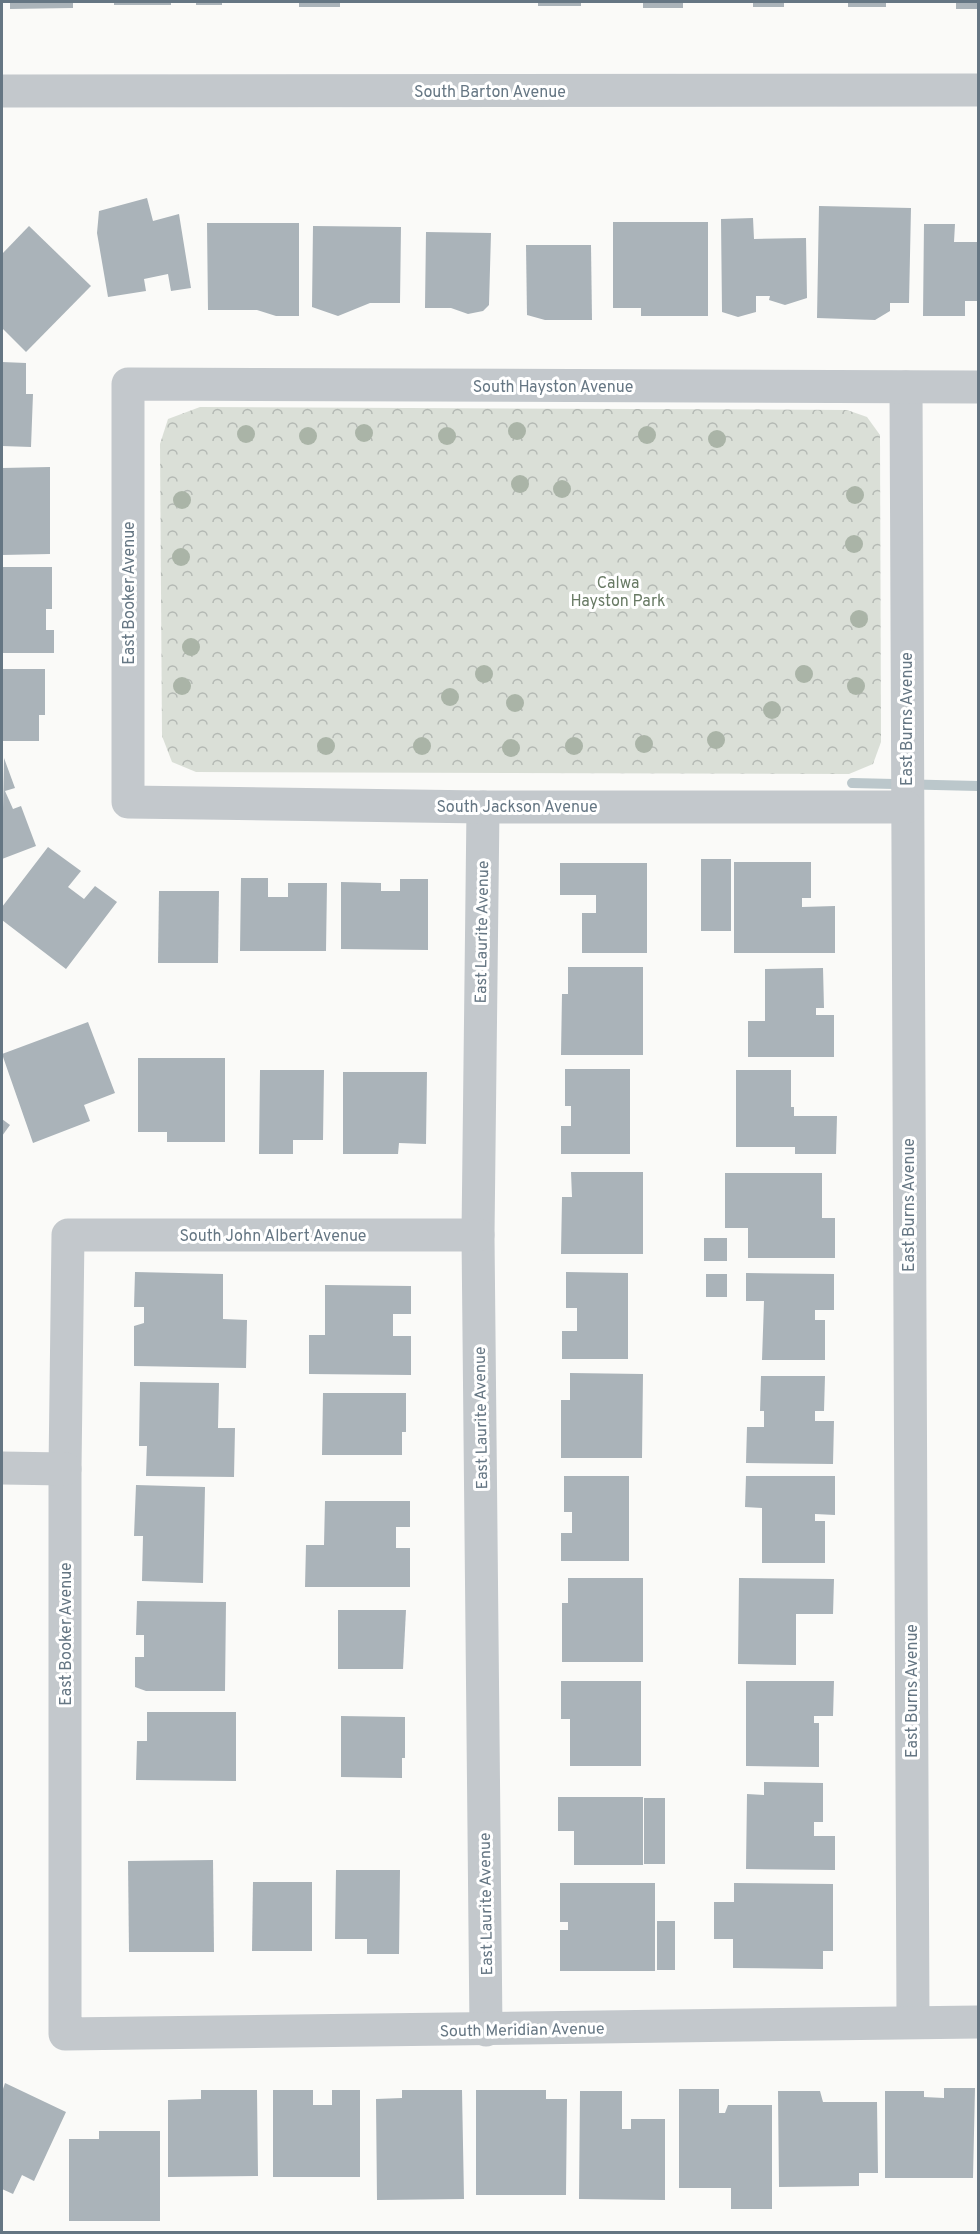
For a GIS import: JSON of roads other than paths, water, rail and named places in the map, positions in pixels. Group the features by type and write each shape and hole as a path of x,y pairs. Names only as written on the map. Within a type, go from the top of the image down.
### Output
{"street":[{"name":"South Barton Avenue","path":"2,91 978,90"},
{"name":"South Hayston Avenue","path":"128,384 978,387"},
{"name":"East Booker Avenue","path":"128,384 128,802"},
{"name":"East Burns Avenue","path":"906,387 913,2022"},
{"name":"South Jackson Avenue","path":"128,802 483,807 906,807"},
{"name":"East Laurite Avenue","path":"483,807 478,1235 486,2030"},
{"name":"East Booker Avenue","path":"65,2034 65,1469 68,1235"},
{"name":"South John Albert Avenue","path":"68,1235 478,1235"},
{"path":"2,1468 65,1469"},
{"name":"South Meridian Avenue","path":"65,2034 978,2022"}],"waterway":[{"path":"852,783 978,786"}],"park label":[{"name":"Calwa Hayston Park","path":"618,591"}]}
